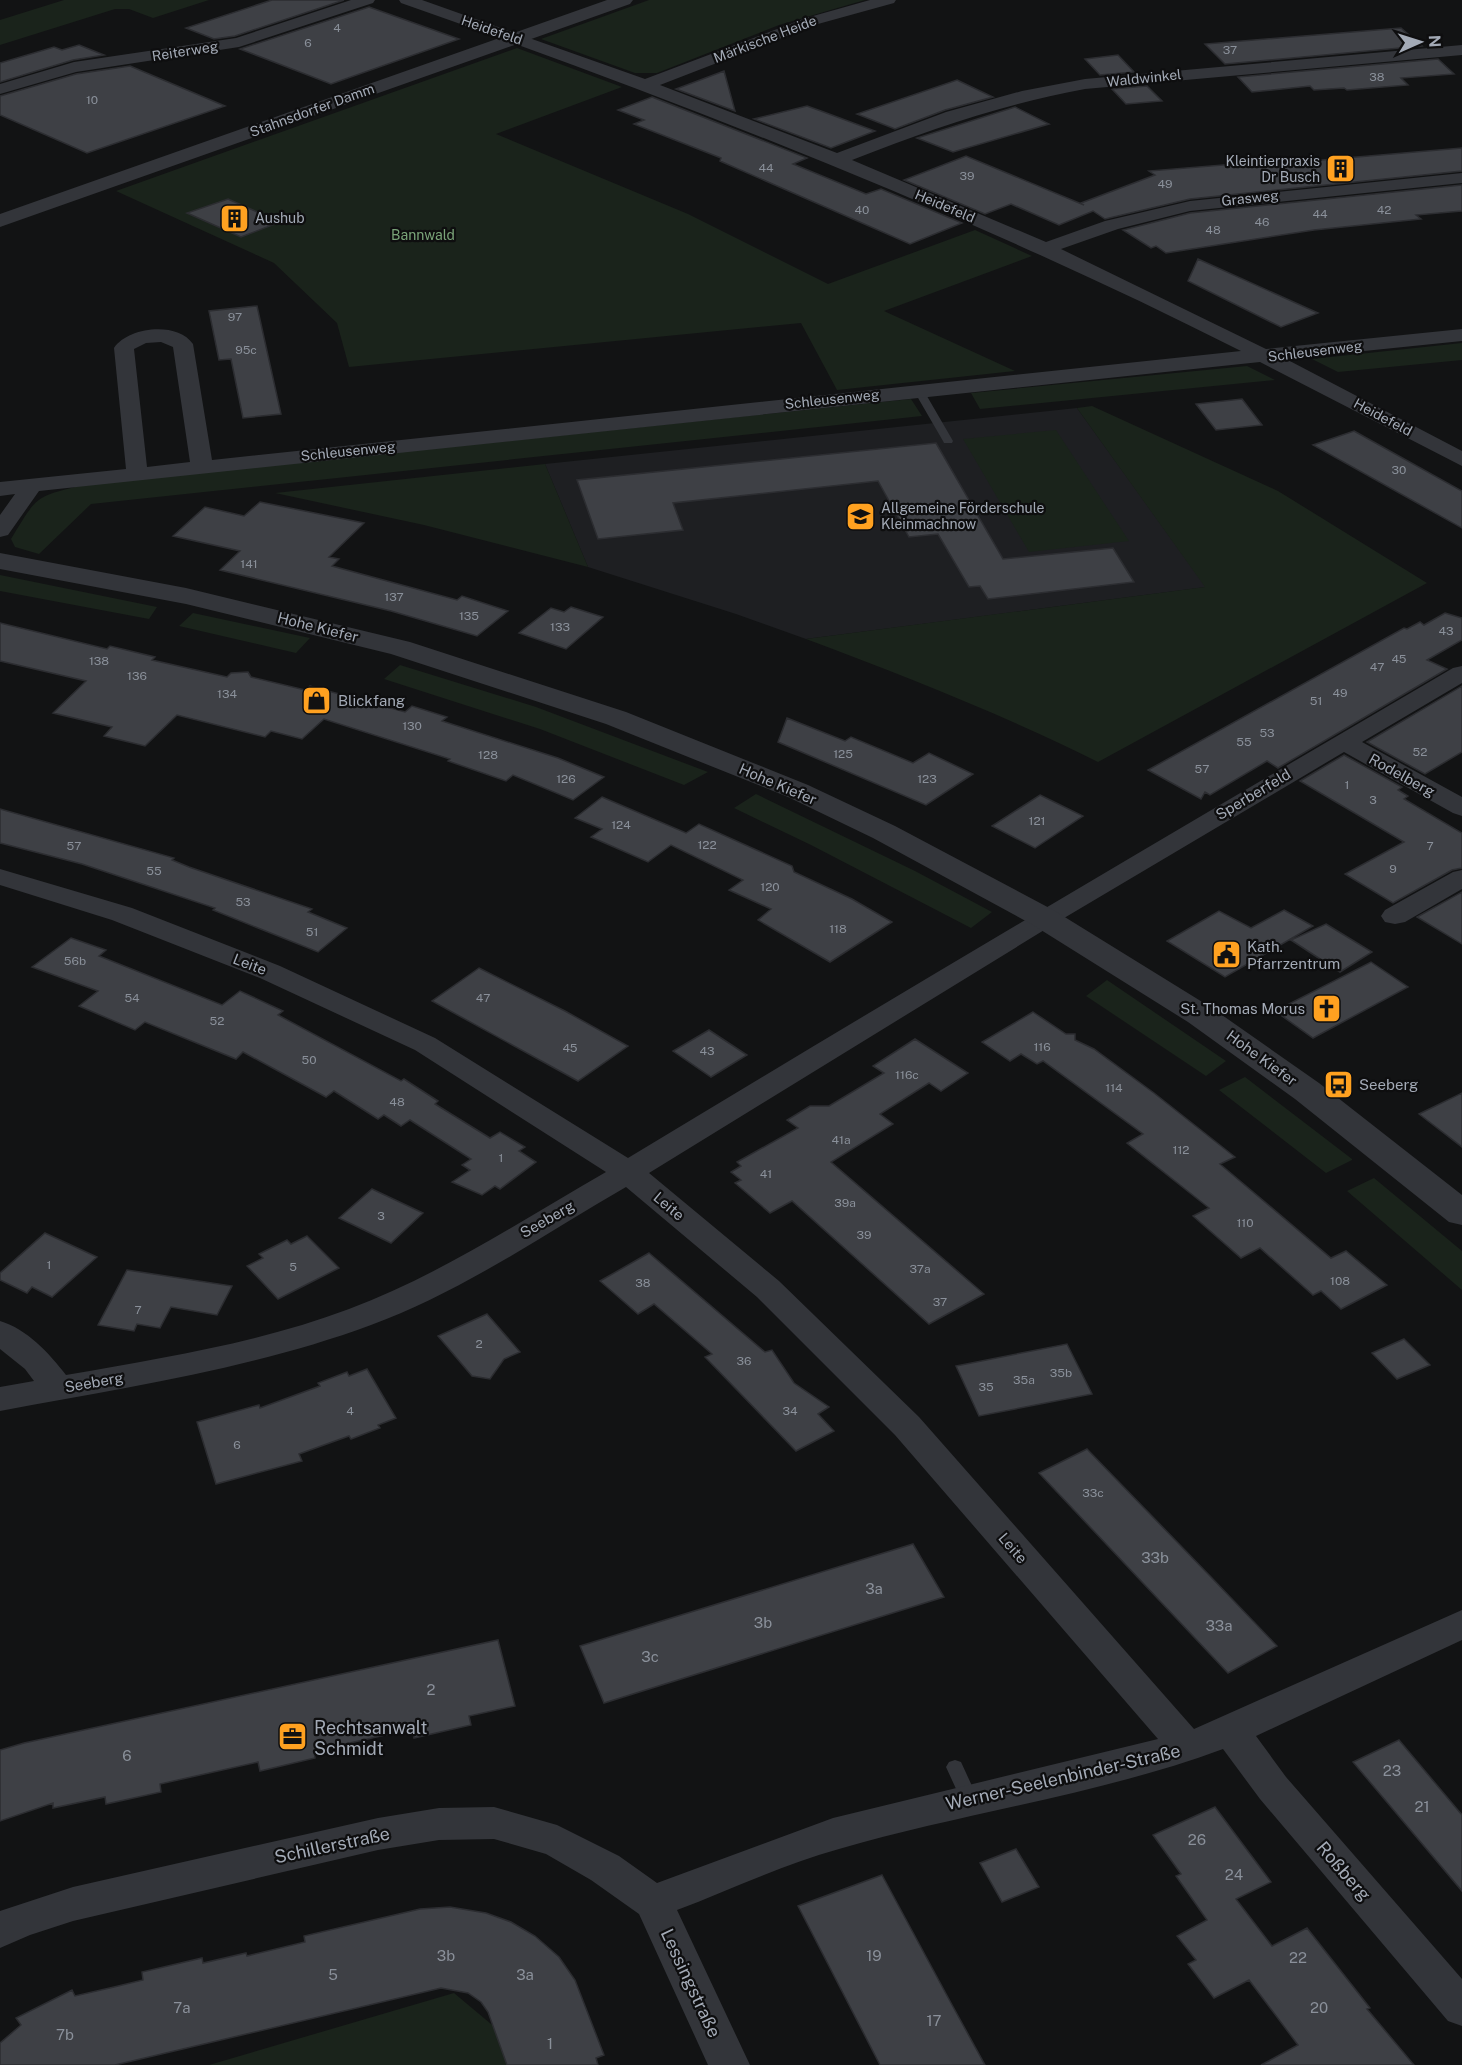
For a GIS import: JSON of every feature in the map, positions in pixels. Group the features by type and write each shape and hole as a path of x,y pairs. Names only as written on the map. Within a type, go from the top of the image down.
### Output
{"street":[{"name":"Reiterweg","path":"0,89 74,68 239,42 367,0"},
{"name":"Heidefeld","path":"407,0 838,159 1045,249 1267,357 1462,460"},
{"name":"Stahnsdorfer Damm","path":"0,221 624,0"},
{"name":"Märkische Heide","path":"645,86 812,21 888,0"},
{"name":"Waldwinkel","path":"838,159 962,113 1022,96 1085,84 1462,50"},
{"name":"Grasweg","path":"1045,249 1112,225 1190,206 1462,178"},
{"name":"Schleusenweg","path":"32,486 1462,335"},
{"path":"137,475 124,348 138,338 165,336 183,344 201,467"},
{"path":"0,489 32,486"},
{"path":"0,530 32,486"},
{"name":"Hohe Kiefer","path":"0,561 175,594 324,628 451,663 616,718 798,791 884,832 1044,918 1220,1028 1307,1091 1462,1213"},
{"name":"Sperberfeld","path":"1044,918 1342,741 1462,673"},
{"name":"Rodelberg","path":"1342,741 1462,808"},
{"name":"Leite","path":"0,878 122,914 260,968 425,1044 628,1172 768,1289 907,1426 1187,1747"},
{"path":"1395,916 1462,878"},
{"name":"Seeberg","path":"0,1399 212,1359 360,1317 439,1282 628,1172 1044,918"},
{"path":"0,1332 37,1361 58,1388"},
{"name":"Werner-Seelenbinder-Straße","path":"653,1902 962,1783 1114,1767 1187,1747 1231,1731 1462,1624"},
{"name":"Roßberg","path":"1231,1731 1273,1788 1462,2008"},
{"name":"Schillerstraße","path":"0,1931 19,1921 73,1904 378,1834 438,1824 494,1823 557,1841 605,1868 653,1902"},
{"name":"Lessingstraße","path":"653,1902 729,2065"}],"lane":[{"path":"919,391 948,441"}],"shaded area":[{"name":"Allgemeine Förderschule Kleinmachnow","path":"1077,408 1206,587 806,639 588,567 545,464"}],"green space":[{"path":"64,0 209,0 153,18 129,9 115,9 0,45 0,20"},
{"path":"649,0 865,0 779,25 657,73 635,73 541,39"},
{"name":"Bannwald","path":"517,48 622,87 496,134 688,214 828,284 975,230 1032,256 884,311 1015,371 837,390 801,323 349,367 337,323 274,263 116,191"},
{"path":"1462,343 1462,360 1338,372 1312,359"},
{"path":"1247,366 1275,380 980,409 971,393"},
{"path":"911,399 922,416 91,504 39,554 15,547 11,539 39,500 55,492 84,485"},
{"path":"1092,406 1278,491 1427,583 1098,762 954,697 806,639 1205,587 1077,408"},
{"path":"1056,430 1129,541 1029,552 963,439"},
{"path":"545,464 588,567 424,525 275,493"},
{"path":"0,575 157,607 149,619 0,591"},
{"path":"193,613 310,638 296,653 179,626"},
{"path":"400,665 536,707 708,772 684,785 540,729 384,679"},
{"path":"756,794 915,871 992,912 971,928 734,808"},
{"path":"1107,980 1226,1061 1206,1076 1086,996"},
{"path":"1245,1077 1352,1160 1326,1173 1219,1090"},
{"path":"1374,1178 1462,1251 1462,1290 1347,1191"},
{"path":"454,1993 540,2065 209,2065"}],"building":[{"path":"272,0 344,0 235,36 214,39 186,28"},
{"path":"369,7 459,39 331,84 240,49"},
{"path":"1401,28 1422,46 1225,64 1205,44"},
{"path":"79,45 104,55 73,60 0,82 0,63 54,47 62,50"},
{"path":"1118,55 1134,72 1100,75 1085,59"},
{"path":"1438,59 1454,74 1401,78 1408,85 1347,90 1344,88 1314,90 1310,86 1252,92 1238,77"},
{"path":"130,66 225,106 87,153 0,115 0,96 76,74"},
{"path":"724,71 735,111 676,89"},
{"path":"957,80 993,97 945,110 895,129 857,114"},
{"path":"1147,86 1162,101 1126,104 1112,89"},
{"path":"652,97 807,158 793,164 866,194 881,189 962,223 910,244 720,161 721,158 634,124 644,120 618,110"},
{"path":"807,106 875,131 831,148 754,119"},
{"path":"1015,107 1049,124 953,152 917,138"},
{"path":"1462,148 1462,171 1190,199 1105,219 1093,211 1059,225 1011,204 985,214 904,180 966,156 1084,205 1081,203 1155,175 1149,171 1284,160 1287,163"},
{"path":"1462,185 1462,211 1416,215 1421,219 1314,230 1166,253 1156,246 1151,248 1123,230 1190,213"},
{"name":"Aushub","path":"228,199 280,222 241,237 187,213"},
{"path":"1198,259 1318,313 1281,327 1188,281"},
{"path":"257,306 281,414 243,418 231,359 219,360 209,311"},
{"path":"1242,399 1262,425 1216,430 1196,404"},
{"path":"1354,431 1462,491 1462,528 1313,445"},
{"path":"936,443 1003,559 1113,548 1134,582 988,599 980,586 969,587 938,534 909,537 878,481 673,503 683,530 598,539 577,480"},
{"path":"260,502 364,523 329,557 339,559 332,566 457,600 462,596 508,611 477,636 391,611 220,570 240,551 173,536 205,507 244,516"},
{"path":"571,607 603,617 566,649 519,633 551,608 564,612"},
{"path":"1445,613 1462,618 1462,640 1427,660 1447,669 1278,768 1267,761 1210,795 1205,792 1201,799 1148,770 1404,628 1407,629 1420,622 1424,625"},
{"path":"0,623 107,649 110,646 155,657 152,660 227,677 231,673 248,672 251,677 305,690 310,686 405,712 412,706 447,717 442,721 558,758 604,777 573,800 513,775 506,781 448,761 450,759 324,719 302,739 271,731 265,737 177,715 145,746 104,736 112,727 53,713 86,681 0,661"},
{"path":"1462,686 1462,752 1425,774 1367,742"},
{"path":"787,718 845,741 851,737 913,763 929,753 973,774 926,805 778,742"},
{"path":"1344,755 1402,787 1398,790 1408,796 1404,799 1462,833 1462,868 1452,870 1393,903 1345,874 1404,842 1300,781"},
{"path":"1040,795 1083,816 1035,848 992,826"},
{"path":"602,797 686,833 699,824 792,866 794,872 852,899 892,922 830,962 758,920 771,909 729,890 743,880 671,845 648,862 591,837 602,829 575,818"},
{"path":"0,809 174,858 172,860 189,867 312,909 308,912 347,928 318,952 213,910 215,908 82,864 0,843"},
{"path":"1462,892 1462,944 1417,917"},
{"path":"1284,910 1313,926 1225,977 1167,941 1219,911 1251,928"},
{"path":"1326,924 1372,952 1340,972 1291,940"},
{"path":"71,938 106,950 99,956 222,1005 240,991 283,1011 278,1015 401,1081 404,1079 438,1101 435,1104 490,1138 500,1132 525,1147 519,1151 536,1162 500,1189 495,1186 482,1195 452,1182 470,1170 462,1165 471,1159 410,1120 401,1126 384,1115 378,1119 334,1091 326,1097 243,1052 236,1059 145,1022 135,1030 79,1006 98,991 32,967"},
{"name":"St. Thomas Morus","path":"1371,962 1408,987 1313,1038 1275,1011"},
{"path":"479,968 628,1046 578,1081 432,1001"},
{"path":"1033,1012 1066,1034 1075,1034 1075,1040 1094,1049 1235,1157 1220,1164 1331,1258 1346,1251 1387,1285 1341,1309 1321,1291 1313,1295 1260,1248 1241,1258 1193,1216 1209,1208 1127,1143 1143,1134 1043,1061 1037,1064 1021,1054 1010,1061 982,1042"},
{"path":"709,1030 747,1055 711,1077 673,1051"},
{"path":"915,1039 968,1073 941,1091 929,1083 880,1114 893,1124 831,1162 984,1294 929,1324 792,1201 770,1213 735,1183 741,1180 731,1172 741,1166 737,1162 798,1128 787,1120 810,1106 829,1106 884,1073 873,1066"},
{"path":"1462,1093 1462,1147 1419,1114"},
{"path":"372,1189 423,1213 391,1243 339,1218"},
{"path":"45,1233 97,1257 52,1297 32,1287 27,1293 0,1280 0,1273"},
{"path":"307,1236 339,1268 278,1299 247,1266 263,1258 259,1254 287,1240 291,1244"},
{"path":"649,1253 765,1352 772,1350 794,1383 829,1407 818,1414 834,1431 796,1451 705,1357 712,1354 654,1304 638,1314 600,1281"},
{"path":"127,1270 232,1286 217,1315 171,1307 160,1328 137,1324 134,1331 98,1325"},
{"path":"487,1314 520,1352 504,1359 490,1379 472,1376 438,1336"},
{"path":"1404,1339 1430,1365 1397,1379 1372,1353"},
{"path":"1067,1344 1092,1394 979,1416 956,1366"},
{"path":"367,1369 396,1418 378,1425 380,1428 351,1439 349,1436 299,1454 302,1461 216,1484 197,1422 259,1405 260,1408 320,1386 318,1383 347,1372 349,1376"},
{"path":"1087,1449 1277,1646 1228,1673 1039,1473"},
{"path":"913,1544 944,1597 604,1703 580,1646"},
{"path":"498,1640 515,1706 469,1716 471,1725 414,1738 412,1729 314,1751 315,1758 260,1771 258,1762 160,1784 161,1792 106,1804 105,1797 53,1808 53,1803 0,1821 0,1750"},
{"path":"1399,1740 1462,1815 1462,1891 1353,1762"},
{"path":"1215,1807 1271,1882 1236,1899 1272,1946 1307,1928 1370,2008 1367,2009 1414,2065 1261,2065 1298,2045 1249,1980 1214,1998 1188,1964 1196,1960 1177,1936 1207,1920 1176,1876 1181,1874 1153,1835"},
{"path":"1016,1849 1039,1887 1002,1902 980,1863"},
{"path":"882,1875 985,2065 880,2065 798,1906"},
{"path":"450,1907 486,1913 511,1922 535,1936 559,1957 575,1980 604,2055 596,2058 598,2065 507,2065 488,2012 481,2002 468,1993 441,1988 115,2065 0,2065 0,2043 21,2025 16,2018 72,1990 75,1996 143,1980 142,1972 202,1958 203,1963 246,1953 247,1956 305,1942 304,1936 420,1909"}],"place":[{"name":"Kleintierpraxis Dr Busch","path":"1341,169"},
{"name":"Aushub","path":"234,218"},
{"name":"Allgemeine Förderschule Kleinmachnow","path":"860,516"},
{"name":"Blickfang","path":"317,700"},
{"name":"Kath. Pfarrzentrum","path":"1226,955"},
{"name":"St. Thomas Morus","path":"1326,1008"},
{"name":"Seeberg","path":"1338,1084"},
{"name":"Rechtsanwalt Schmidt","path":"293,1737"}]}
